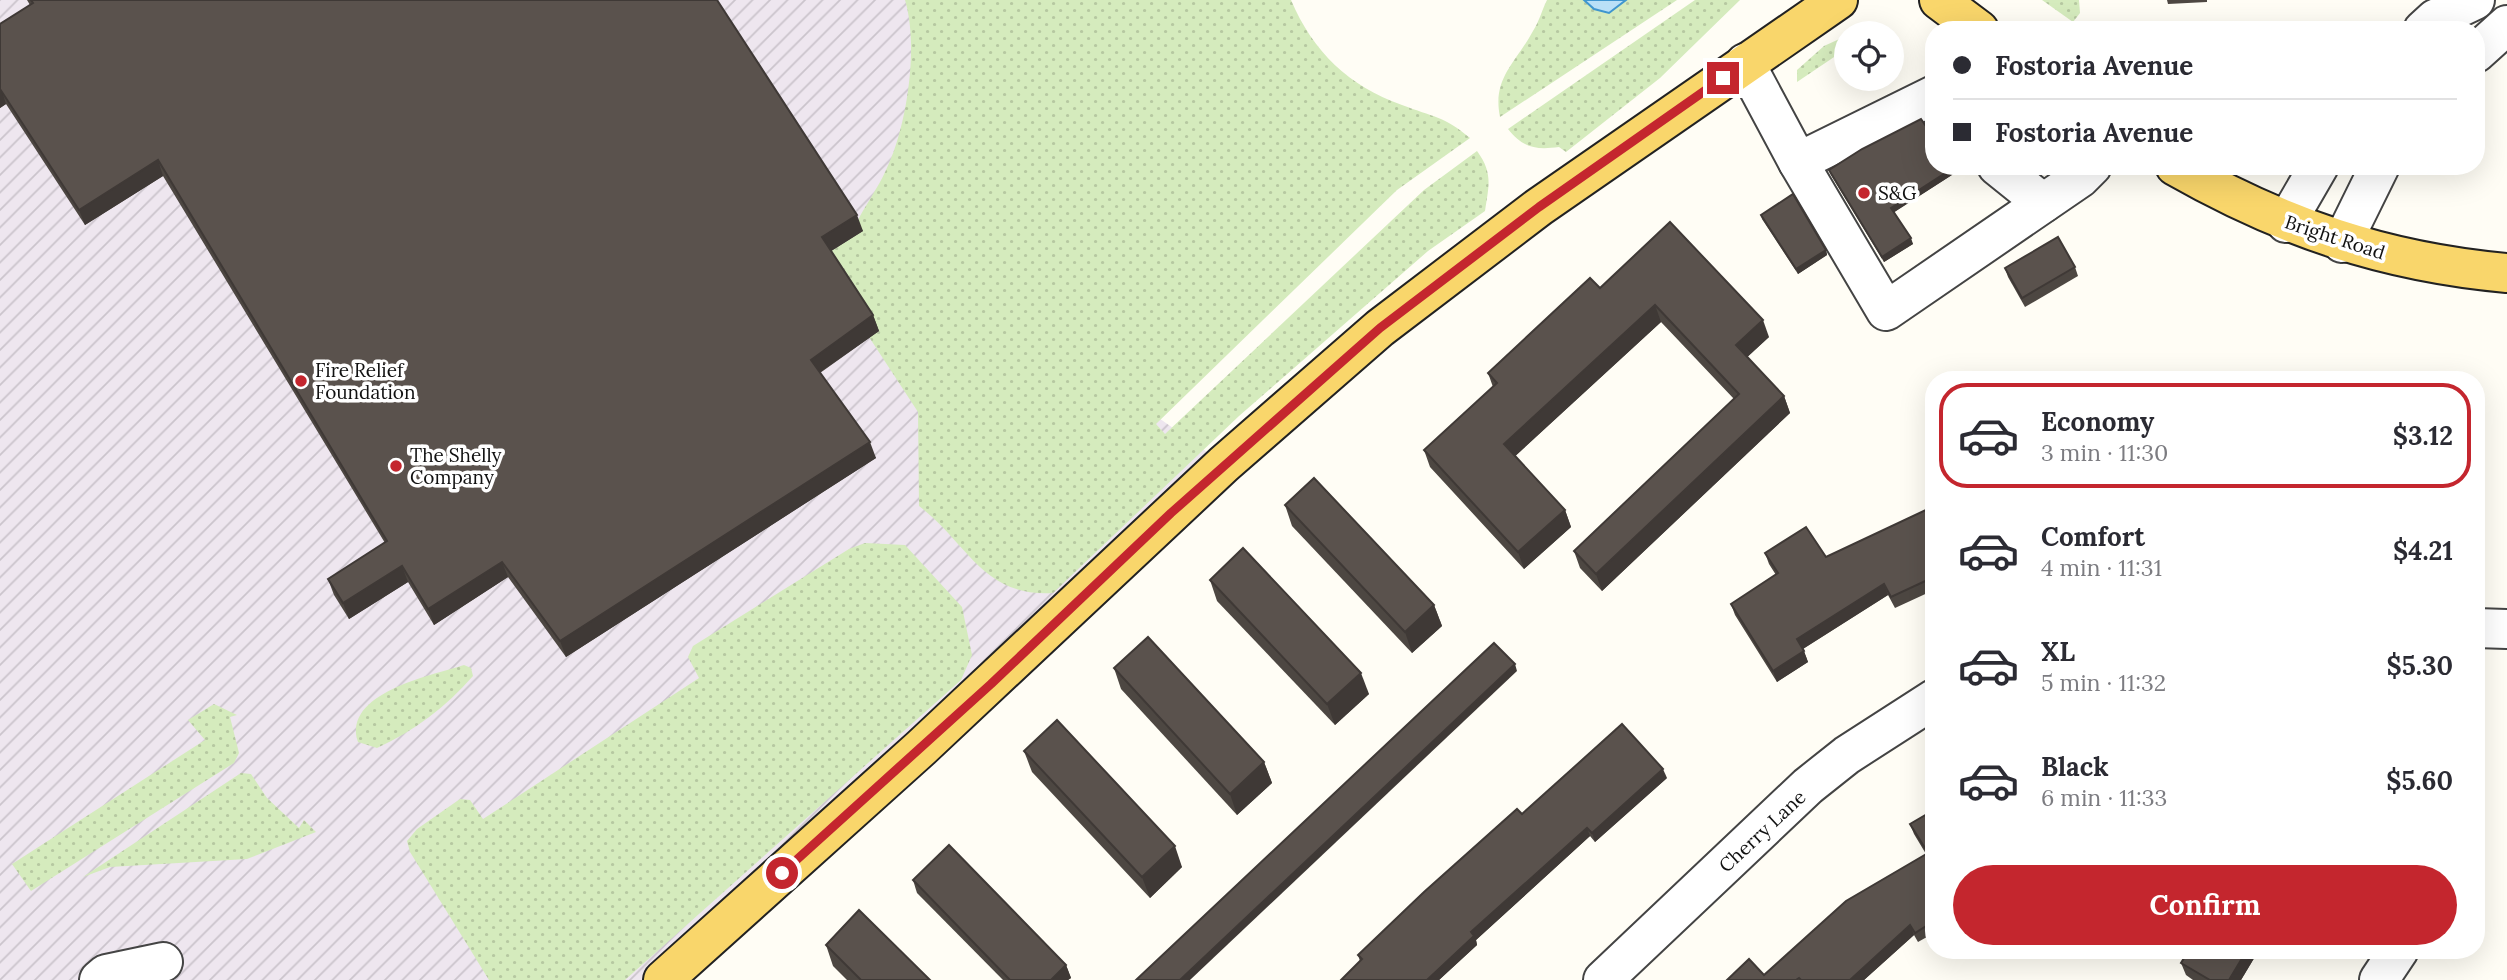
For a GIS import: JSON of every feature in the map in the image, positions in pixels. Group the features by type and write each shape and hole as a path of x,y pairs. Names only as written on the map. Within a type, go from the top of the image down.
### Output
{"main road":[{"path":"663,980 931,740 1204,483 1380,328 1539,207 1838,0"},
{"path":"1939,0 1967,21"},
{"name":"Bright Road","path":"2191,175 2286,223 2342,243 2384,254 2507,273"}],"street":[{"path":"2433,21 2475,0"},
{"path":"2485,45 2507,25"},
{"path":"1745,63 1798,162 1886,311 2080,175"},
{"path":"1798,162 1925,106"},
{"path":"2008,175 2043,203"},
{"path":"2286,223 2314,175"},
{"path":"2342,243 2376,175"},
{"name":"Cherry Lane","path":"1603,980 1808,786 1847,755 1925,705"},
{"path":"2379,980 2393,959"}],"shaded area":[{"path":"0,0 1156,0 1156,416 1224,464 678,980 0,980"}],"green space":[{"path":"905,0 1291,0 1310,36 1349,77 1383,97 1445,121 1470,138 1397,190 1156,424 1165,434 1424,190 1477,151 1488,173 1485,211 1428,251 1239,416 1053,593 1029,592 1009,586 978,565 919,506 918,412 869,337 879,331 828,253 862,231 857,222 886,170 900,132 911,63 909,19"},
{"path":"1547,0 1677,0 1500,117 1498,103 1502,81 1535,27"},
{"path":"1695,0 1740,0 1660,78 1566,152 1559,147 1530,146 1508,129"},
{"path":"2042,0 2079,0 2080,13 2072,21"},
{"path":"1834,41 1834,57 1797,82 1797,70 1824,46"},
{"path":"865,543 905,545 962,607 972,655 961,680 625,980 489,980 410,852 407,841 417,829 460,799 470,800 483,819 699,678 688,657 693,646 849,549"},
{"path":"464,665 471,668 473,676 429,717 377,748 358,742 357,725 363,711 376,699 411,681"},
{"path":"214,704 237,715 230,717 239,753 234,763 31,891 12,864 205,740 188,720"},
{"path":"241,773 251,774 267,798 299,828 304,820 316,832 247,859 110,867 83,877"}],"water":[{"path":"1584,0 1626,0 1609,13 1594,9"}],"building":[{"path":"31,0 717,0 857,215 822,237 873,315 811,360 870,442 560,641 502,562 428,609 402,566 343,603 328,579 387,541 158,160 79,210 0,89 0,24 33,3"},
{"path":"1921,119 1925,125 1925,175 1942,175 1891,208 1911,238 1882,257 1829,170 1862,149"},
{"path":"1793,194 1826,250 1796,269 1761,215"},
{"path":"1670,222 1763,320 1736,345 1784,396 1596,574 1574,551 1739,394 1655,305 1504,444 1565,510 1518,552 1424,450 1497,383 1488,373 1590,278 1600,288"},
{"path":"2058,237 2075,267 2022,298 2005,268"},
{"path":"1314,478 1434,605 1405,632 1285,505"},
{"path":"1925,510 1925,581 1891,597 1884,584 1797,639 1804,651 1773,671 1731,604 1778,573 1765,553 1806,527 1826,557"},
{"path":"1243,548 1361,673 1327,704 1210,580"},
{"path":"1148,637 1264,762 1230,794 1114,668"},
{"path":"1494,643 1515,664 1180,980 1136,980"},
{"path":"1057,720 1175,846 1142,877 1024,751"},
{"path":"1622,724 1663,769 1592,833 1587,828 1471,932 1474,936 1427,980 1341,980 1362,959 1358,955 1424,892 1517,809 1522,814"},
{"path":"1925,815 1925,848 1910,824"},
{"path":"949,845 1066,965 1051,980 1010,980 913,880"},
{"path":"1925,855 1925,927 1915,933 1910,925 1850,980 1727,980 1749,959 1764,975 1846,901"},
{"path":"859,910 930,980 861,980 826,945"},
{"path":"2183,959 2242,959 2229,980 2210,980 2181,963"}],"place":[{"name":"S&G","path":"1864,193"},
{"name":"Fire Relief Foundation","path":"301,381"},
{"name":"The Shelly Company","path":"396,466"}],"route":[{"path":"782,873 991,684 1224,464 1380,328 1438,281 1539,207 1723,78"}]}
